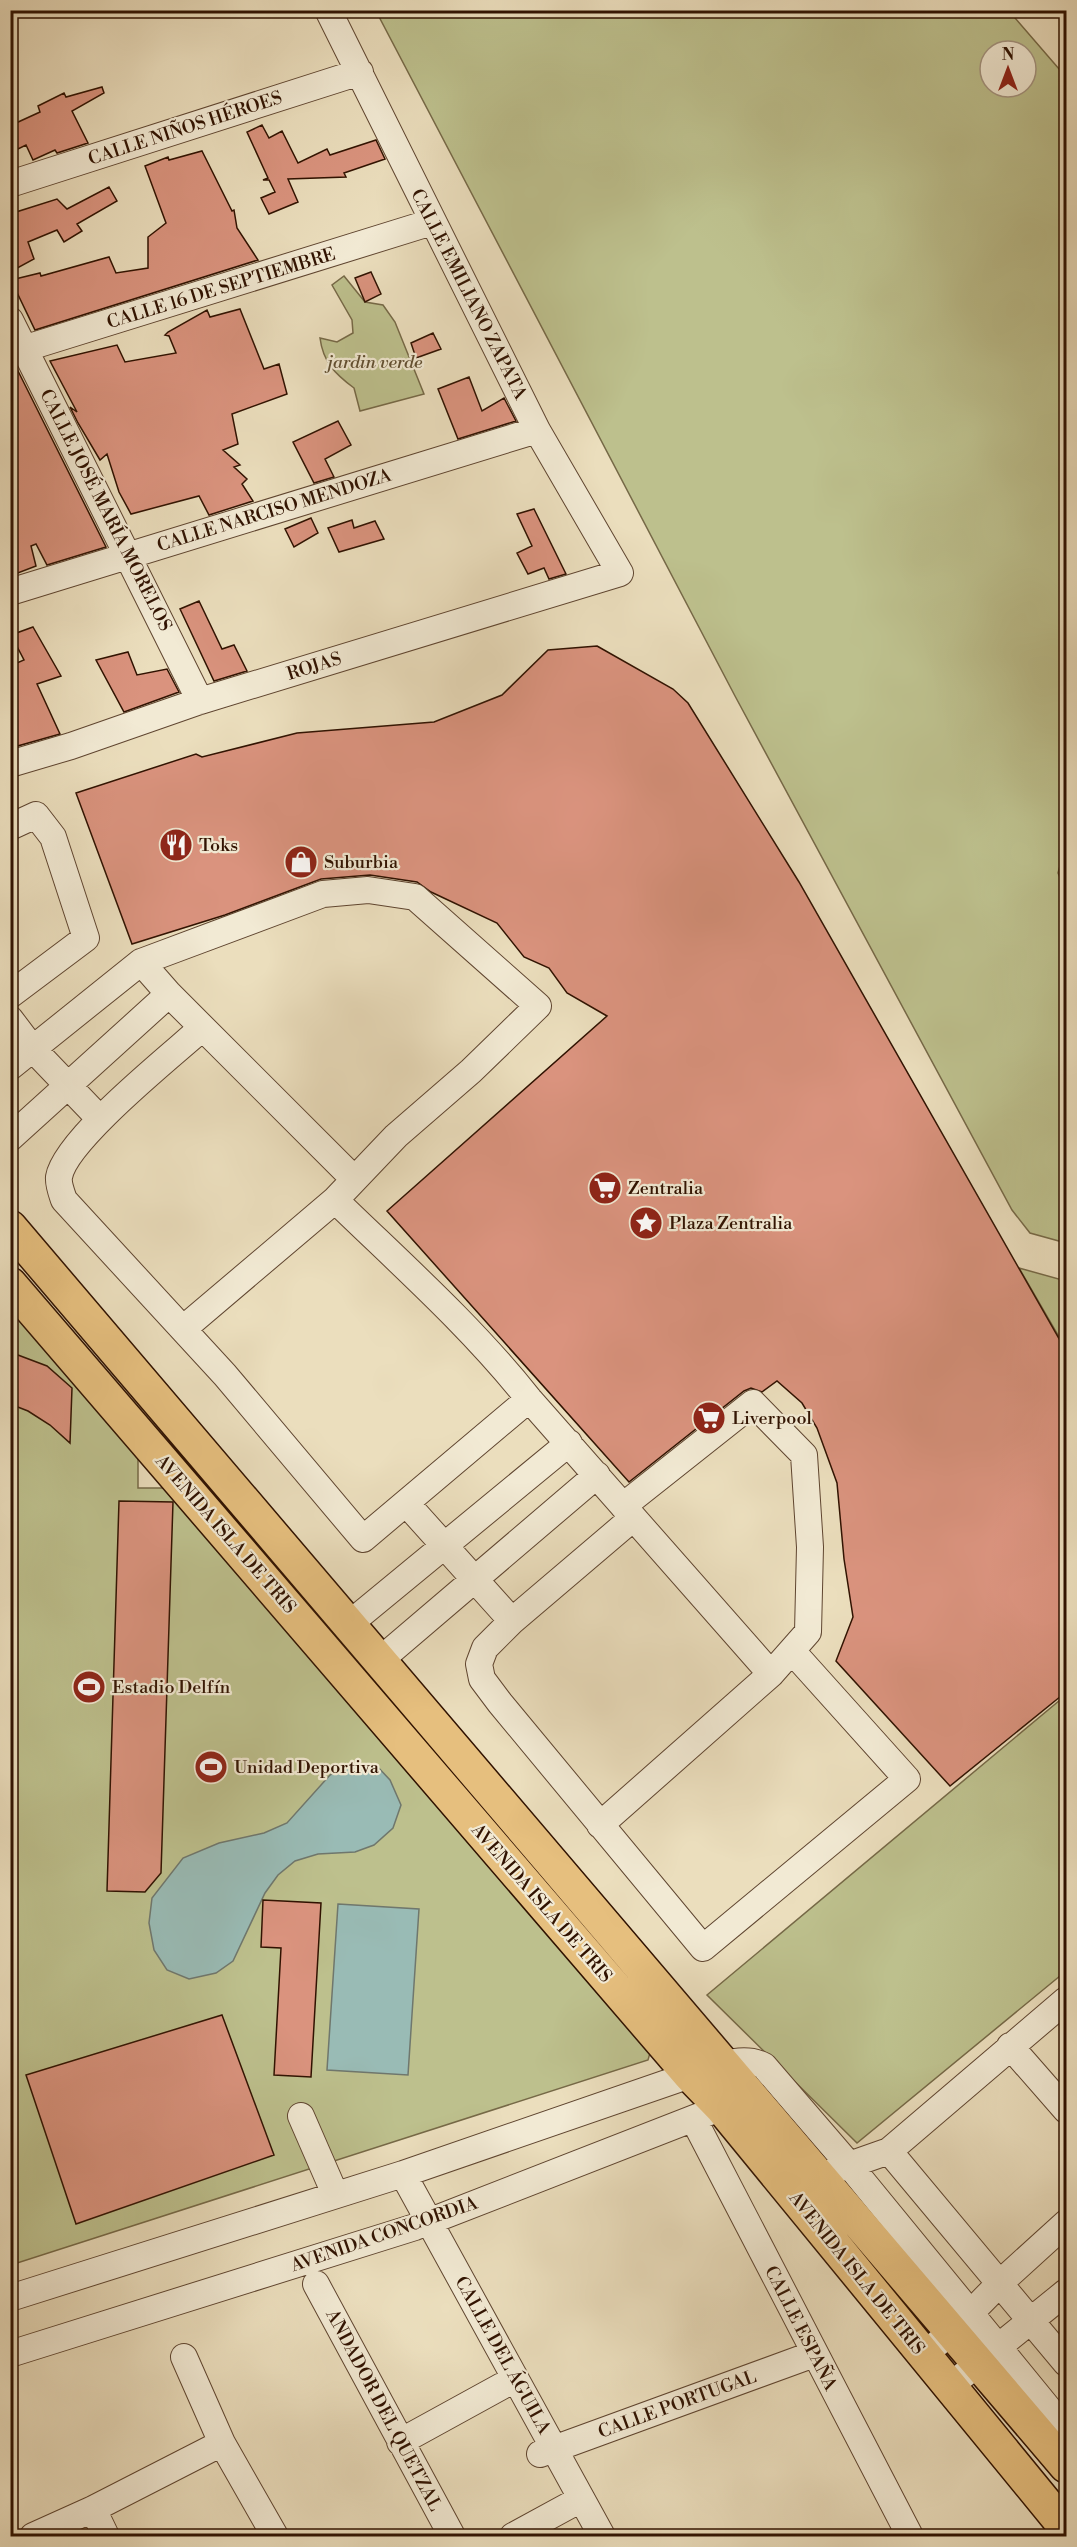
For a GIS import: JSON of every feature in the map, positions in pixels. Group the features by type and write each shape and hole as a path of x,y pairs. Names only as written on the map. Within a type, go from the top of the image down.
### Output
{"main road":[{"name":"AVENIDA ISLA DE TRIS","path":"10,1227 725,2065 722,2108"},
{"name":"AVENIDA ISLA DE TRIS","path":"10,1284 690,2075 722,2108 1066,2528"},
{"name":"AVENIDA ISLA DE TRIS","path":"722,2108 818,2175 961,2323 989,2356 1066,2466"}],"street":[{"name":"CALLE EMILIANO ZAPATA","path":"328,10 537,430 620,573"},
{"name":"CALLE NIÑOS HÉROES","path":"10,184 360,72"},
{"name":"CALLE 16 DE SEPTIEMBRE","path":"18,351 432,222"},
{"name":"CALLE JOSÉ MARÍA MORELOS","path":"10,320 18,351 128,554 200,701"},
{"name":"CALLE NARCISO MENDOZA","path":"10,592 537,430"},
{"name":"ROJAS","path":"10,764 71,746 200,701 620,573"},
{"path":"10,827 36,815 53,837 86,938 10,995"},
{"path":"10,1067 141,962 323,894 368,890 415,897 538,1006 471,1071 396,1136 353,1178 335,1200 183,1329"},
{"path":"141,962 202,1028 353,1178"},
{"path":"10,1138 169,994"},
{"path":"10,1019 32,1048 100,1119"},
{"path":"202,1028 100,1119 71,1153 59,1178 64,1200 225,1375 363,1539 529,1399"},
{"path":"335,1200 461,1321 498,1360 529,1399 771,1674"},
{"path":"600,1825 771,1674 808,1632 810,1546 804,1455 753,1403 628,1512 512,1622 485,1648 479,1664 482,1679 600,1825 703,1948 907,1779 792,1651"},
{"path":"348,1625 569,1443"},
{"path":"379,1661 597,1474"},
{"path":"406,1503 512,1622"},
{"path":"818,2175 889,2151 1066,2000"},
{"path":"1010,2046 1066,2110"},
{"path":"10,2298 396,2176 690,2075 725,2065 755,2061 764,2066 850,2166 961,2323"},
{"name":"AVENIDA CONCORDIA","path":"10,2354 422,2224 722,2108"},
{"name":"CALLE ESPAÑA","path":"722,2108 814,2354 910,2536"},
{"path":"301,2116 336,2194"},
{"path":"889,2151 1066,2363"},
{"name":"CALLE DEL ÁGUILA","path":"396,2176 575,2502 602,2536"},
{"path":"924,2354 961,2323 999,2283 1066,2223"},
{"name":"CALLE DEL ÁGUILA","path":"422,2224 502,2386 548,2451"},
{"name":"ANDADOR DEL QUETZAL","path":"316,2284 452,2536"},
{"path":"950,2386 1066,2292"},
{"name":"CALLE PORTUGAL","path":"548,2451 814,2354"},
{"path":"989,2356 1066,2430"},
{"path":"184,2357 222,2443 275,2536"},
{"path":"400,2442 502,2386"},
{"path":"33,2536 93,2509 222,2443"},
{"path":"513,2536 575,2502"},
{"name":"CALLE DEL ÁGUILA","path":"575,2502 585,2536"},
{"path":"93,2509 106,2536"}],"green space":[{"path":"376,11 1009,11 1033,39 978,39 978,99 1038,99 1038,45 1066,77 1066,844 1058,873 1066,891 1066,1243 1030,1233 1012,1210 735,696"},
{"name":"jardin verde","path":"344,276 365,302 383,305 395,322 424,394 360,411 354,388 331,367 324,354 320,338 337,342 353,333 352,320 332,285"},
{"path":"1019,1268 1066,1281 1066,1349"},
{"name":"Unidad Deportiva","path":"11,1305 138,1453 138,1488 169,1488 652,2046 648,2060 11,2265"},
{"path":"1066,1695 1066,1971 857,2143 707,1995"}],"water":[{"path":"348,1764 375,1764 390,1780 401,1805 393,1828 374,1845 355,1852 318,1854 295,1861 278,1875 265,1893 233,1961 216,1973 189,1979 167,1970 154,1950 149,1923 152,1898 183,1858 219,1843 264,1833 287,1823 330,1775"},
{"path":"338,1904 419,1909 408,2075 327,2070"}],"building":[{"path":"102,87 104,93 72,111 88,143 57,153 55,150 33,160 26,145 18,149 10,130 17,127 16,123 40,112 38,106 64,93 66,97"},
{"path":"262,125 269,138 282,131 298,163 327,149 330,155 376,140 385,159 344,173 346,177 288,179 298,202 269,214 261,198 275,192 269,180 263,180 268,178 247,132"},
{"path":"202,151 232,211 234,210 237,228 258,260 35,330 11,280 40,273 41,276 109,257 116,273 148,268 148,237 166,223 145,166 168,157 169,160"},
{"path":"109,187 117,201 77,224 82,231 64,242 57,230 28,242 34,259 10,272 10,201 16,212 57,199 67,209"},
{"path":"371,272 381,294 365,302 355,278"},
{"path":"240,309 264,369 279,364 287,394 232,414 238,444 223,450 240,465 234,467 247,479 242,484 253,501 209,515 199,496 131,514 119,492 107,454 100,460 78,423 70,407 77,412 50,361 117,345 125,362 176,353 169,336 165,335 168,332 207,310 210,317"},
{"path":"433,333 441,349 416,358 411,343"},
{"path":"16,367 106,547 47,565 36,544 31,546 36,566 10,576 10,368"},
{"path":"469,377 482,411 504,398 516,421 458,439 438,389"},
{"path":"338,421 351,445 325,459 334,477 314,483 293,442"},
{"path":"534,509 566,574 549,579 544,568 528,574 517,553 532,546 517,514"},
{"path":"311,518 318,533 294,547 285,529"},
{"path":"352,520 354,528 375,521 384,539 339,552 328,528"},
{"path":"199,601 222,649 234,645 247,671 214,681 180,609"},
{"path":"33,627 61,676 37,684 60,734 14,747 10,740 10,666 24,660 11,635"},
{"path":"597,646 673,689 688,703 799,882 1066,1351 1066,1692 950,1786 836,1661 853,1617 844,1559 837,1483 817,1428 802,1403 777,1381 762,1392 751,1388 744,1391 629,1482 387,1211 607,1016 567,993 549,968 524,957 497,923 431,892 417,882 370,875 321,879 225,915 132,944 76,793 196,754 202,757 297,733 434,722 502,695 548,650"},
{"path":"128,652 137,675 167,669 179,692 124,712 96,660"},
{"path":"10,1352 47,1366 72,1388 70,1443 50,1425 28,1411 10,1404"},
{"path":"119,1501 173,1502 161,1873 145,1892 107,1891"},
{"path":"263,1900 321,1903 311,2077 274,2075 281,1948 261,1947"},
{"path":"222,2015 274,2155 76,2224 26,2075"}],"place":[{"name":"Toks","path":"176,845"},
{"name":"Suburbia","path":"301,862"},
{"name":"Zentralia","path":"605,1188"},
{"name":"Plaza Zentralia","path":"646,1223"},
{"name":"Liverpool","path":"709,1418"},
{"name":"Estadio Delfín","path":"89,1687"},
{"name":"Unidad Deportiva","path":"211,1767"}]}
